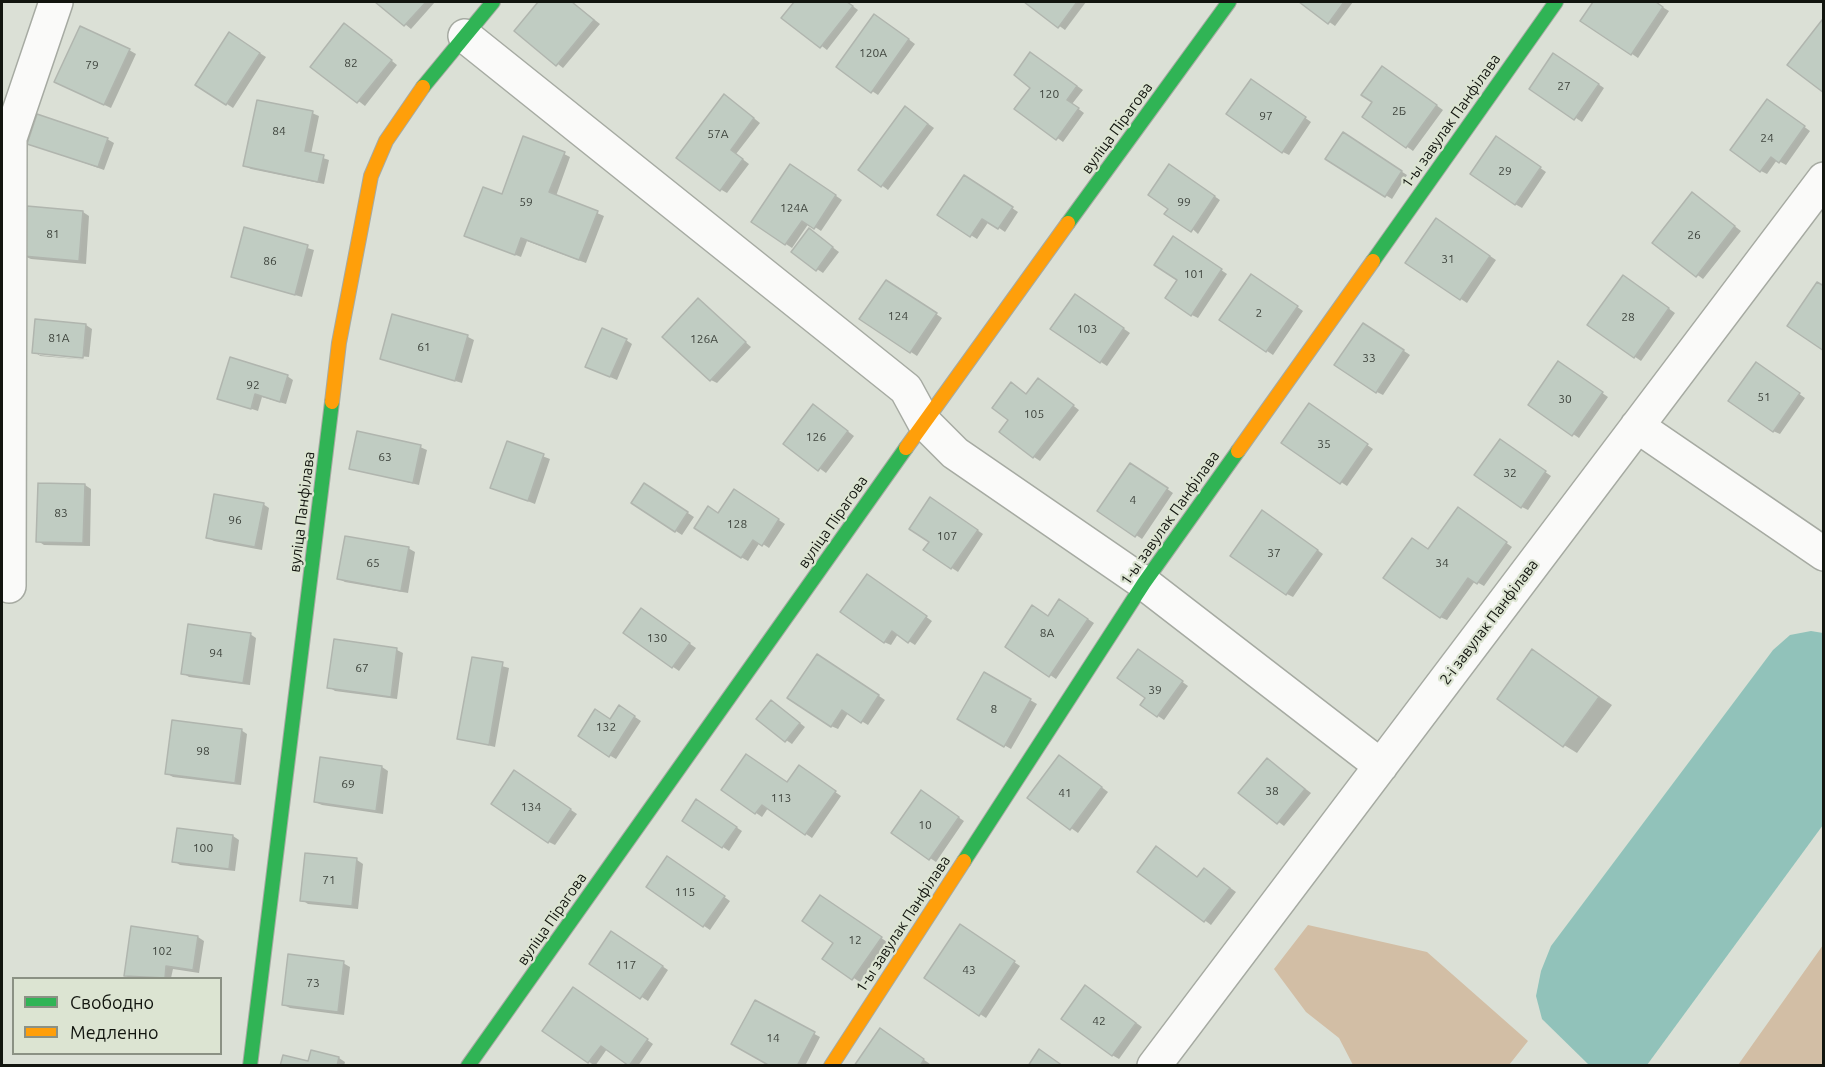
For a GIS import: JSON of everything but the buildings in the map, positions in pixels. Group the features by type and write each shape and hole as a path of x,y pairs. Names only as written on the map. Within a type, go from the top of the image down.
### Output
{"street":[{"path":"9,586 10,138 56,2"},
{"name":"вуліца Панфілава","path":"250,1065 339,343 371,176 386,141 407,107 493,2"},
{"name":"вуліца Пірагова","path":"468,1065 924,422 1229,2"},
{"name":"1-ы завулак Панфілава","path":"831,1065 1144,583 1556,2"},
{"path":"465,36 906,389 924,422 955,453 1144,583 1381,766"},
{"name":"2-і завулак Панфілава","path":"1154,1065 1824,179"},
{"path":"1637,426 1824,554"}],"shaded area":[{"path":"1308,925 1427,952 1528,1041 1509,1065 1353,1065 1339,1038 1306,1012 1274,969"},
{"path":"1823,945 1823,1065 1738,1065"}],"water":[{"path":"1811,631 1823,633 1823,825 1647,1065 1589,1065 1542,1019 1536,996 1541,971 1551,946 1773,650 1790,635"}],"traffic: fast":[{"path":"423,87 493,2"},
{"path":"1068,223 1229,2"},
{"path":"1373,261 1556,2"},
{"path":"250,1066 332,402"},
{"path":"468,1066 906,448"},
{"path":"964,861 1144,583 1238,451"}],"traffic: slow":[{"path":"332,402 339,343 371,176 386,141 423,87"},
{"path":"906,448 1068,223"},
{"path":"1238,451 1373,261"},
{"path":"831,1066 964,861"}]}
